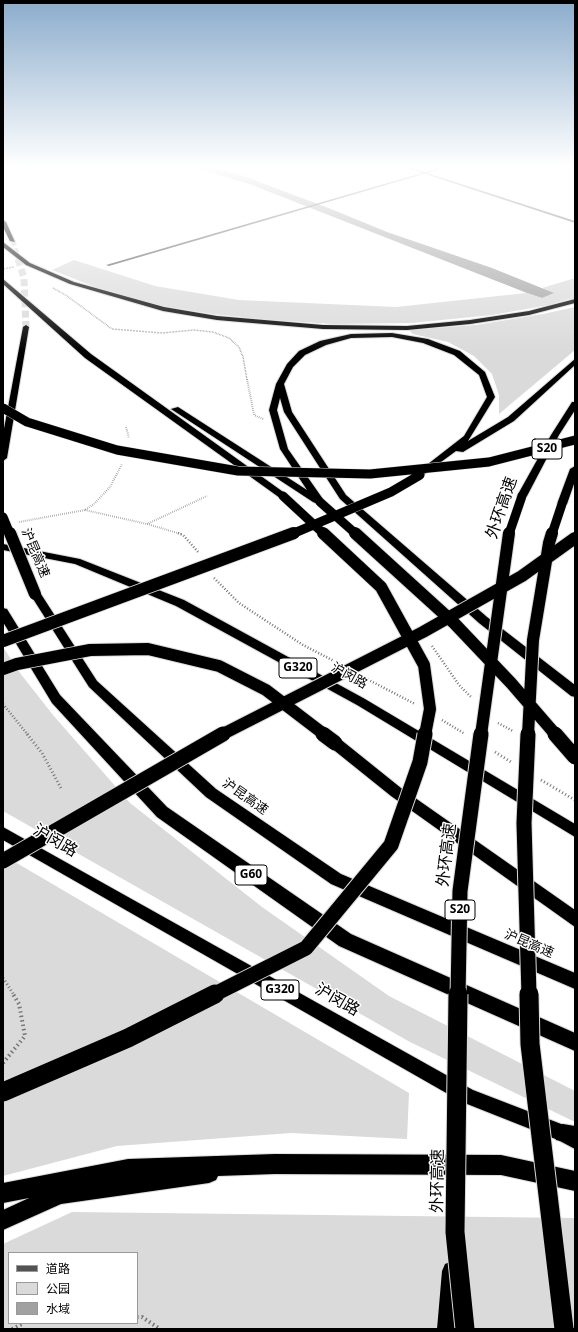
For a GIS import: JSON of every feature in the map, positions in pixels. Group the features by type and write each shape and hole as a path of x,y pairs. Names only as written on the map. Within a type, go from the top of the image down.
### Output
{"highway":[{"path":"7,230 13,241"},
{"path":"3,244 28,264 72,283 163,309 217,318 323,327 406,328 500,318 530,313 575,301"},
{"path":"3,281 88,356 284,496 382,587 424,665 430,710 420,762 391,845 306,948 128,1038 3,1092"},
{"path":"3,458 26,327"},
{"path":"320,502 284,448 273,410 280,384 290,366 302,353 323,343 351,336 392,335 425,341 457,353 482,374 490,397 467,438 420,474"},
{"path":"88,356 320,502 454,623 511,683 575,757"},
{"path":"3,640 220,562 298,532 391,492 511,420 575,361"},
{"path":"280,384 288,412 343,497 482,620 575,692"},
{"name":"外环高速","path":"464,1329 455,1232 460,891 508,537 522,496 555,435 575,404"},
{"path":"3,408 27,422 117,450 238,471 370,474 489,462 575,440"},
{"name":"S20","path":"564,1329 530,1044 524,823 533,640 549,544 575,469"},
{"name":"沪昆高速","path":"3,517 35,594 93,684 212,793 336,879 575,981"},
{"path":"3,861 240,724 423,632 522,576 575,538"},
{"name":"沪闵路","path":"3,547 77,561 180,603 361,702 575,831"},
{"name":"G60","path":"3,612 56,700 162,812 345,940 575,1042"},
{"path":"3,669 16,664 90,650 148,649 219,666 266,690 396,792 575,919"},
{"name":"沪闵路","path":"3,833 468,1096 571,1136"},
{"path":"3,1220 60,1194 275,1164"},
{"path":"3,1193 128,1169 275,1164 501,1165 575,1181"},
{"path":"448,1329 455,1232"}],"street":[{"path":"108,264 225,230"}],"path":[{"path":"14,267 20,271"},
{"path":"47,285 68,296 112,329 162,333 194,330 213,332 229,338 239,347 243,357 254,415 265,420"},
{"path":"126,427 129,439"},
{"path":"85,510 94,504 110,487 125,459"},
{"path":"147,524 207,496"},
{"path":"17,522 85,510 183,534 202,556"},
{"path":"213,576 217,582 239,603 303,645 337,663"},
{"path":"364,677 418,706"},
{"path":"3,704 42,754 62,790"},
{"path":"439,718 466,735"},
{"path":"493,751 514,764"},
{"path":"534,776 575,800"},
{"path":"3,978 19,1004 25,1036 3,1063"},
{"path":"138,1317 142,1317 160,1329"},
{"path":"12,1329 22,1324"}],"green space":[{"path":"74,260 155,286 239,300 396,307 526,293 542,298 553,293 542,288 575,278 575,301 569,299 549,305 492,315 412,323 333,324 271,320 212,314 150,304 100,289 52,270"},
{"path":"575,307 575,350 499,414 499,395 492,374 474,356 448,342 413,334 409,330 476,325"},
{"path":"3,647 20,673 53,715 130,803 262,907 389,996 575,1091 575,1122 410,1042 3,811"},
{"path":"3,855 409,1093 407,1139 291,1133 117,1146 3,1176"},
{"path":"72,1212 575,1218 575,1329 3,1329 3,1244"}],"water":[{"path":"367,230 383,230 492,268 554,293 542,298"}],"tunnel":[{"path":"13,241 19,260"},
{"path":"18,259 24,278 26,327"}]}
